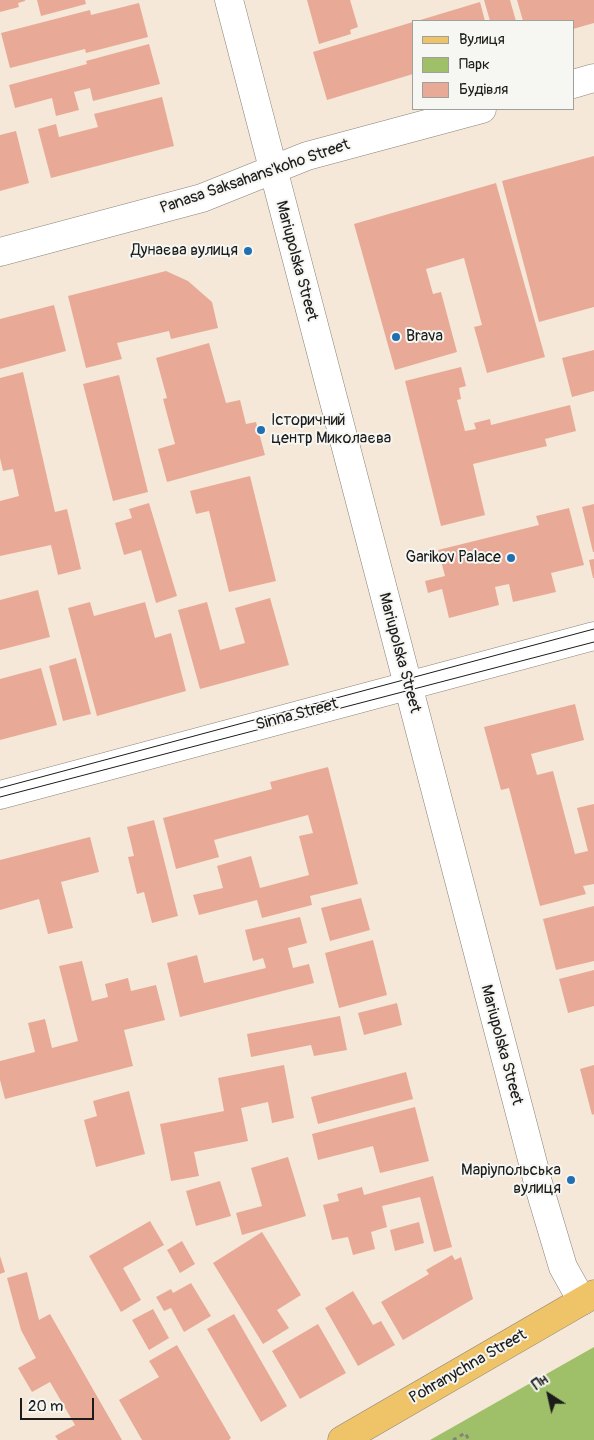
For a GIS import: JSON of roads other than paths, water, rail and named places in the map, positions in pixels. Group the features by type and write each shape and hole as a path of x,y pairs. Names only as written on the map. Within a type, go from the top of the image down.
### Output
{"main road":[{"name":"Pohranychna Street","path":"342,1440 588,1298"}],"street":[{"name":"Mariupolska Street","path":"228,0 545,1210 563,1267 588,1298"},
{"path":"574,84 594,78"},
{"name":"Panasa Saksahans'koho Street","path":"0,252 202,198 307,156 478,110"},
{"name":"Sinna Street","path":"0,795 594,636"}],"tram line":[{"path":"0,788 594,629"},
{"path":"0,797 594,642"}],"place":[{"name":"Дунаєва вулиця","path":"248,251"},
{"name":"Brava","path":"396,337"},
{"name":"Історичний центр Миколаєва","path":"261,430"},
{"name":"Garikov Palace","path":"511,558"},
{"name":"Маріупольська вулиця","path":"571,1180"}]}
